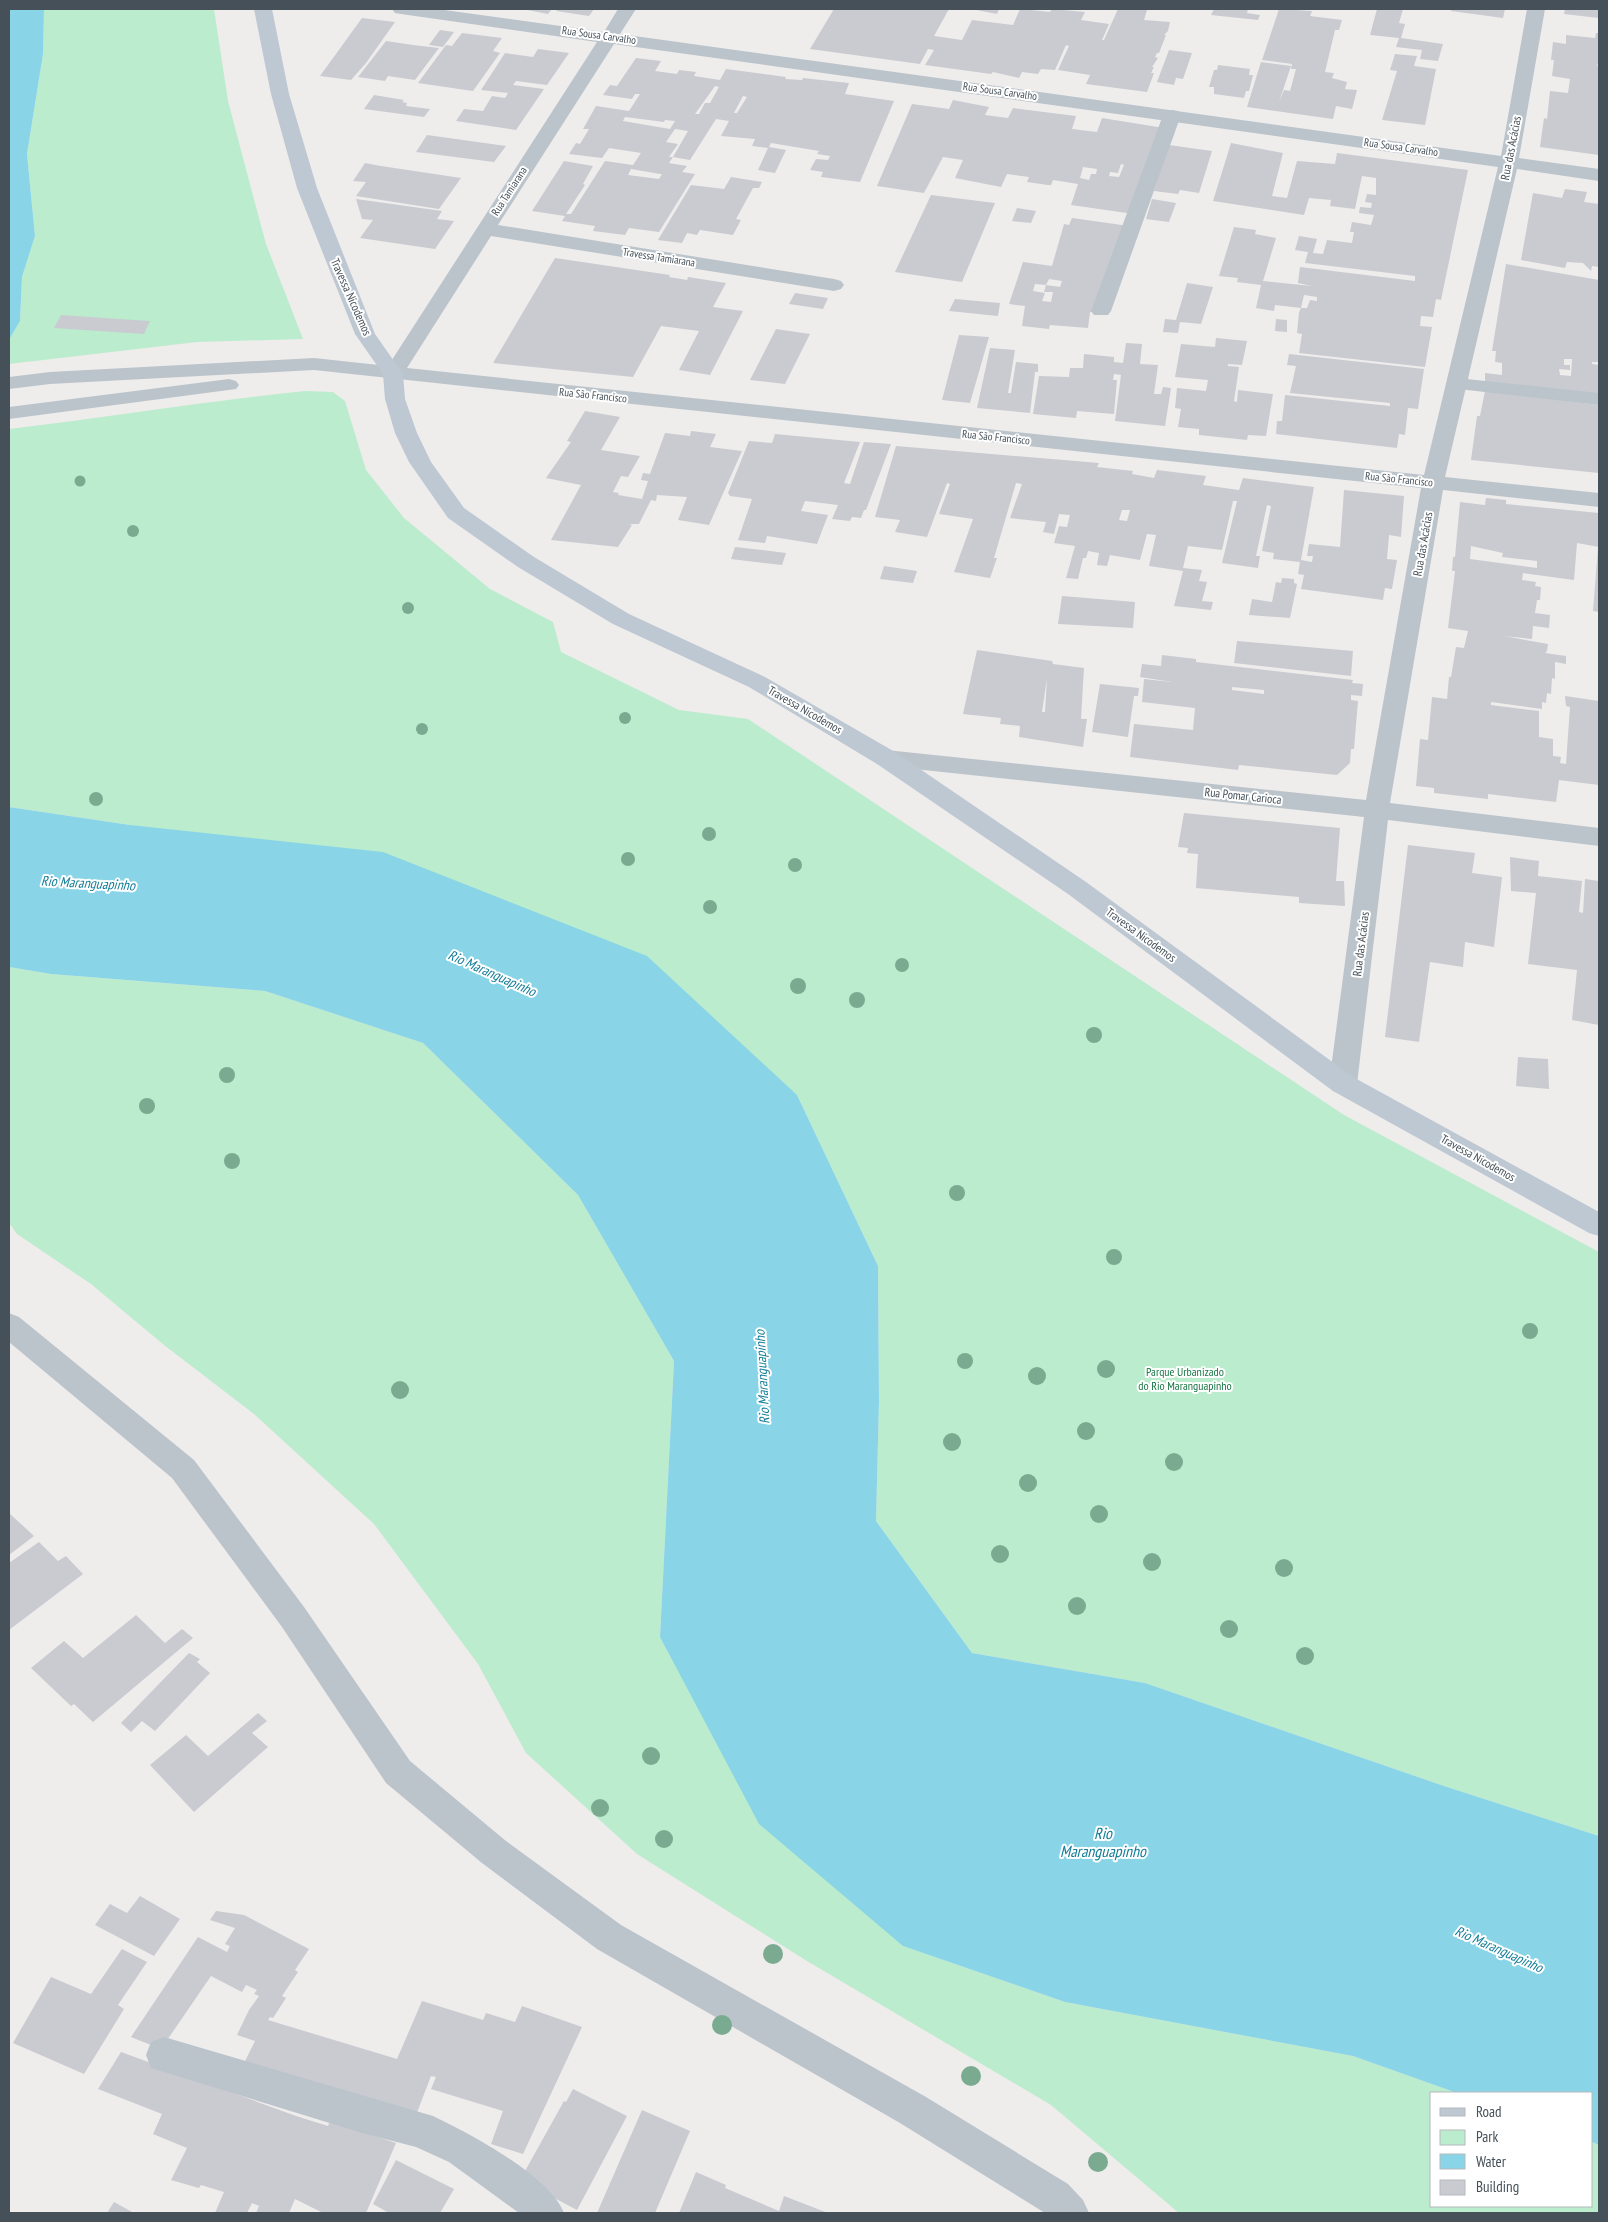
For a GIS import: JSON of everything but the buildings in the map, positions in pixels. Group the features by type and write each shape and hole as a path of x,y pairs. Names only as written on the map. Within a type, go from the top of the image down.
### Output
{"main road":[{"name":"Travessa Nicodemos","path":"263,9 280,94 307,188 366,334 393,374 395,399 406,433 420,462 456,513 526,562 621,619 757,682 886,758 1077,888 1344,1084 1599,1225"}],"street":[{"name":"Rua Sousa Carvalho","path":"401,9 609,36 1599,175"},
{"name":"Rua Tamiarana","path":"393,374 484,229 628,9"},
{"name":"Rua das Acácias","path":"1344,1084 1377,810 1434,482 1509,162 1536,9"},
{"name":"Travessa Tamiarana","path":"484,229 834,285"},
{"path":"9,382 50,378 314,364 393,374"},
{"path":"9,413 295,377 393,374"},
{"name":"Rua São Francisco","path":"393,374 1599,500"},
{"name":"Rua Pomar Carioca","path":"886,758 1377,810 1599,837"},
{"path":"9,1325 183,1469 293,1618 398,1772 486,1846 609,1937 913,2110 1054,2197 1070,2213"},
{"path":"164,2055 362,2115 420,2129 462,2149 530,2198 545,2213"}],"lane":[{"path":"1101,311 1172,115"},
{"path":"1457,384 1599,399"}],"green space":[{"path":"44,9 214,9 228,101 266,244 303,339 197,342 9,364 9,340 20,321 22,277 35,236 27,154 43,54"},
{"name":"Parque Urbanizado do Rio Maranguapinho","path":"305,391 333,392 345,401 366,470 404,518 490,589 553,622 561,652 679,710 748,719 1344,1115 1599,1252 1599,1836 1444,1786 1145,1683 972,1653 876,1521 879,1401 878,1266 797,1095 130,825 9,807 9,429"},
{"path":"9,967 51,974 265,991 423,1043 578,1195 674,1361 660,1637 903,1946 1065,2002 1353,2056 1454,2092 1430,2092 1430,2207 1593,2207 1593,2142 1599,2145 1599,2213 1179,2213 1051,2105 807,1961 637,1854 526,1753 478,1664 374,1524 254,1414 164,1345 91,1284 17,1234 9,1223"}],"water":[{"path":"9,9 44,9 43,54 27,154 35,236 22,277 20,321 9,340"},
{"name":"Rio Maranguapinho","path":"9,807 130,825 383,852 647,956 797,1095 878,1266 879,1401 876,1521 972,1653 1145,1683 1444,1786 1599,1836 1599,2145 1593,2142 1593,2092 1454,2092 1353,2056 1065,2002 903,1946 759,1824 660,1637 674,1361 578,1195 423,1043 265,991 51,974 9,967"}]}
